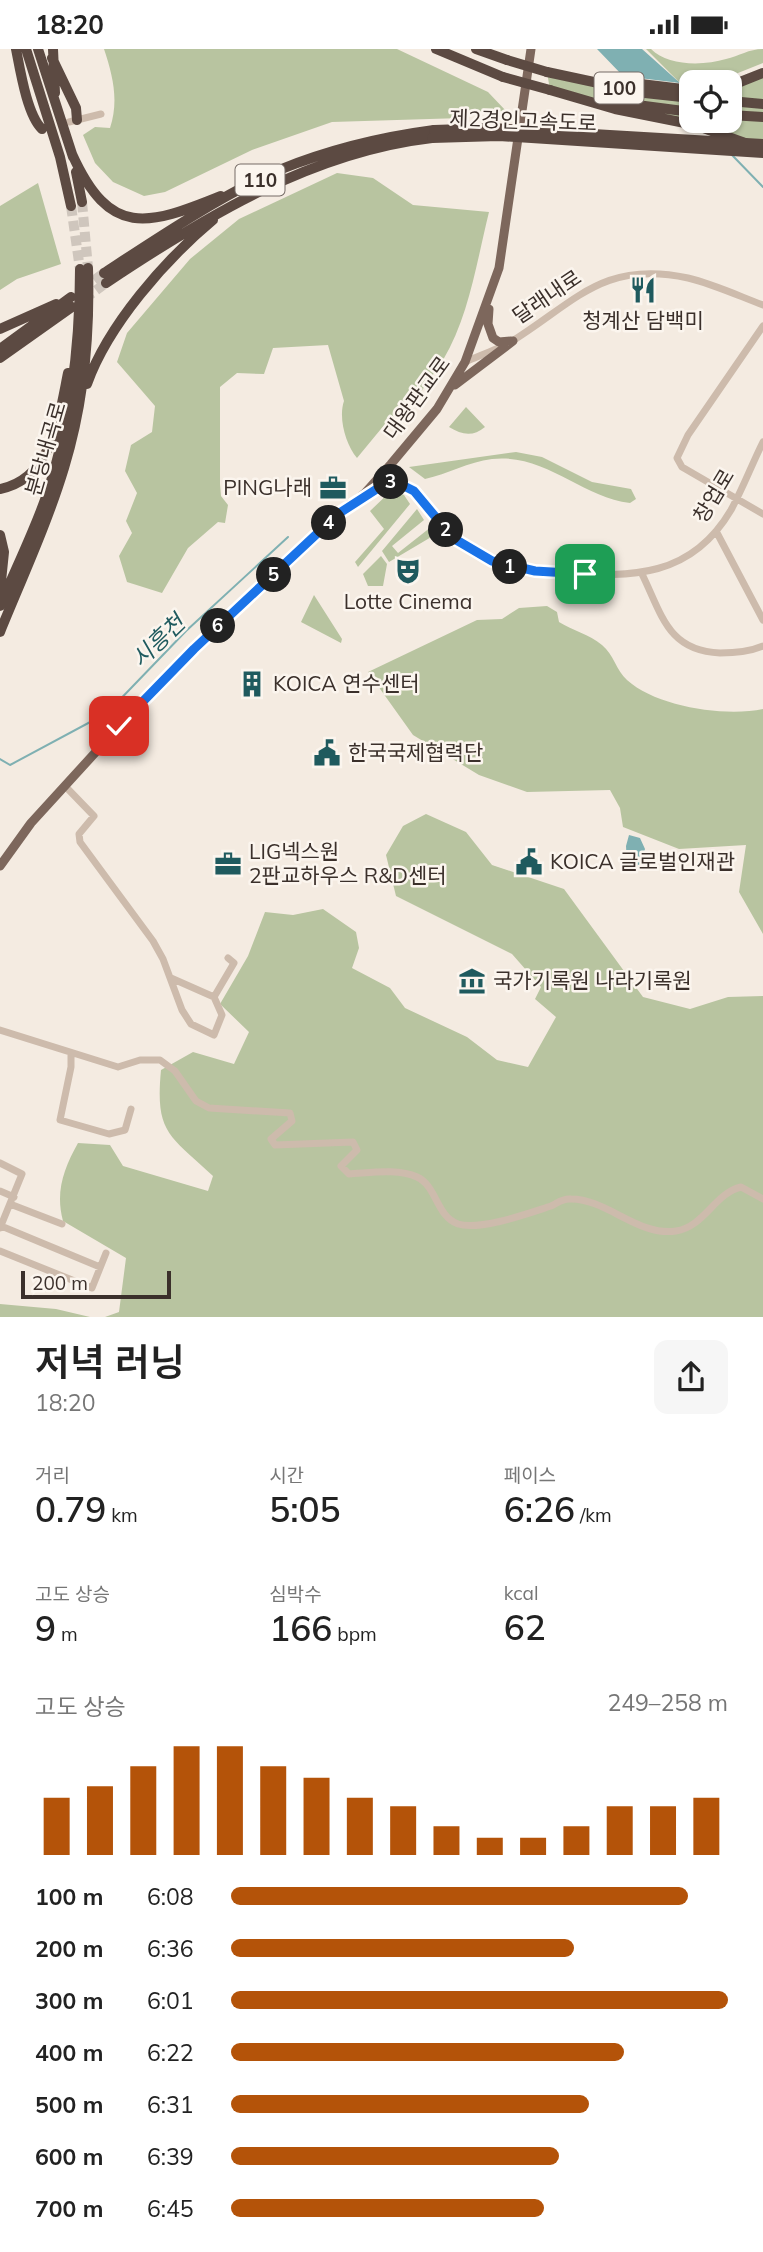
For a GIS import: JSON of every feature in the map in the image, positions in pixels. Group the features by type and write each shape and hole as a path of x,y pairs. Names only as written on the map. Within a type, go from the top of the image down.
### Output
{"highway":[{"path":"16,49 26,94 36,121 42,129"},
{"path":"26,49 60,157 71,206"},
{"path":"38,49 72,154 85,182 103,204 125,216 145,220 171,216 254,183"},
{"name":"100","path":"436,49 503,77 550,90 679,110"},
{"name":"100","path":"476,49 547,72 645,93 679,97"},
{"path":"52,53 56,107"},
{"path":"52,53 76,108 73,121"},
{"path":"547,72 679,89"},
{"path":"742,81 763,73"},
{"path":"550,90 615,110 722,132 763,153"},
{"path":"742,102 763,104"},
{"path":"742,116 763,117"},
{"name":"제2경인고속도로","path":"763,144 491,128 433,134 335,150 254,183 105,278 185,230 285,179 351,156 433,134 763,153"},
{"path":"72,154 82,202"},
{"path":"75,425 91,373 110,335 184,246 246,198"},
{"name":"분당내곡로","path":"0,606 46,496 65,426 80,321 84,268 89,332 75,425 51,504 0,632"},
{"path":"0,329 23,316 70,302"},
{"path":"0,361 70,302"},
{"path":"0,349 70,302"},
{"path":"0,489 15,486 29,477 48,447 56,428 80,321"},
{"path":"0,535 4,552 0,591"}],"main road":[{"name":"대왕판교로","path":"0,866 15,843 65,786 194,649 338,514 365,493 451,389 490,300 506,229 531,49"},
{"path":"490,300 488,324 493,338 499,342 513,341"},
{"path":"451,389 513,341"},
{"path":"365,493 389,482 398,483 414,491"}],"street":[{"path":"73,121 101,114"},
{"name":"달래내로","path":"465,362 513,341 587,289 621,277 640,274 688,278 763,305"},
{"path":"763,326 688,435 677,458 682,467 738,497 763,514"},
{"name":"창업로","path":"391,464 461,544 501,565 573,573 642,574 695,551 716,531 738,497 763,442"},
{"path":"716,531 763,620"},
{"path":"642,574 669,628 685,646 701,652 732,653 763,646"},
{"path":"65,786 94,816 79,834 80,842 153,941 171,978 182,1010 191,1024 214,1035 222,1016 214,997 171,978"},
{"path":"214,997 234,963 229,958"},
{"path":"0,1030 118,1067 140,1060 160,1060 176,1070 196,1101 209,1108 290,1113 292,1121 271,1139 275,1145 352,1142 357,1150 341,1166 348,1174 405,1173 419,1177 430,1188 444,1214 456,1223 469,1226 498,1221 571,1199 603,1207 638,1224 678,1231 700,1220 732,1189 741,1187 763,1199"},
{"path":"71,1053 61,1120 109,1134 117,1133 125,1130 131,1109"},
{"path":"0,1163 22,1174 1,1227 100,1267"},
{"path":"0,1191 12,1201 62,1224"},
{"path":"0,1251 92,1288 106,1253"}],"green space":[{"path":"104,49 397,49 488,92 507,112 491,110 462,118 332,122 252,150 165,192 144,196 113,182 95,163 83,135 95,127 110,128 113,118 114,89"},
{"path":"646,49 651,49 666,59 696,63 717,61 763,49 763,63 742,71 679,70 679,82"},
{"path":"547,72 679,88 679,124 550,90"},
{"path":"763,73 763,152 742,141 712,133 742,133 742,81"},
{"path":"337,173 373,178 413,205 489,212 471,288 452,343 404,419 390,418 357,458 344,431 344,401 328,345 273,348 264,374 237,373 220,387 220,484 221,496 228,505 225,523 218,522 188,548 162,593 127,582 119,556 132,533 126,521 137,493 125,471 131,445 152,432 155,406 117,362 127,333 190,259 239,219"},
{"path":"38,183 61,264 17,279 0,290 0,206"},
{"path":"466,407 485,427 467,434 449,427"},
{"path":"516,452 542,457 592,482 631,489 636,499 630,503 612,499 546,469 511,459 483,461 425,479 409,467"},
{"path":"392,490 404,495 410,504 358,567 355,562 384,529 370,511"},
{"path":"417,509 424,520 392,546 398,553 431,527 438,533 389,562 382,551"},
{"path":"381,556 387,564 383,586 368,586 363,574"},
{"path":"314,595 342,639 341,643 301,622"},
{"path":"547,606 557,612 559,622 602,645 627,680 656,697 692,708 730,712 763,709 763,934 739,892 746,845 679,849 623,827 620,808 610,790 527,792 479,775 413,735 368,672 477,620 502,619 519,608"},
{"path":"426,814 466,832 492,865 564,889 643,997 690,1009 728,997 763,996 763,1317 105,1317 119,1312 126,1258 63,1221 60,1200 62,1180 69,1162 78,1143 110,1145 123,1166 208,1191 213,1176 176,1141 163,1120 160,1107 161,1070 193,1052 234,1064 249,1032 220,1004 248,956 265,912 293,915 323,909 356,932 359,948 352,968 390,988 405,1008 467,1037 497,1060 528,1067 556,1017 535,999 541,987 512,954 396,896 386,855 403,826"},
{"path":"0,1304 56,1309 90,1317 0,1317"}],"water":[{"path":"597,49 642,49 679,83 623,76"},
{"path":"629,835 640,838 645,849 641,863 634,870 627,865 626,846"}],"waterway":[{"path":"732,155 763,187"},
{"name":"시흥천","path":"0,759 10,765 107,713 186,631 288,537"}],"tunnel":[{"path":"82,202 88,268"},
{"path":"71,206 80,269"},
{"path":"82,289 104,273"},
{"path":"84,299 106,283"}],"place":[{"name":"청계산 담백미","path":"643,290"},
{"name":"PING나래","path":"333,488"},
{"name":"Lotte Cinema","path":"408,571"},
{"name":"KOICA 연수센터","path":"252,684"},
{"name":"한국국제협력단","path":"327,753"},
{"name":"KOICA 글로벌인재관","path":"529,862"},
{"name":"LIG넥스원 2판교하우스 R&D센터","path":"228,864"},
{"name":"국가기록원 나라기록원","path":"472,981"}],"route":[{"path":"119,726 194,649 338,514 365,493 389,482 405,485 414,491 453,538 478,555 501,565 535,571 585,574"}]}
